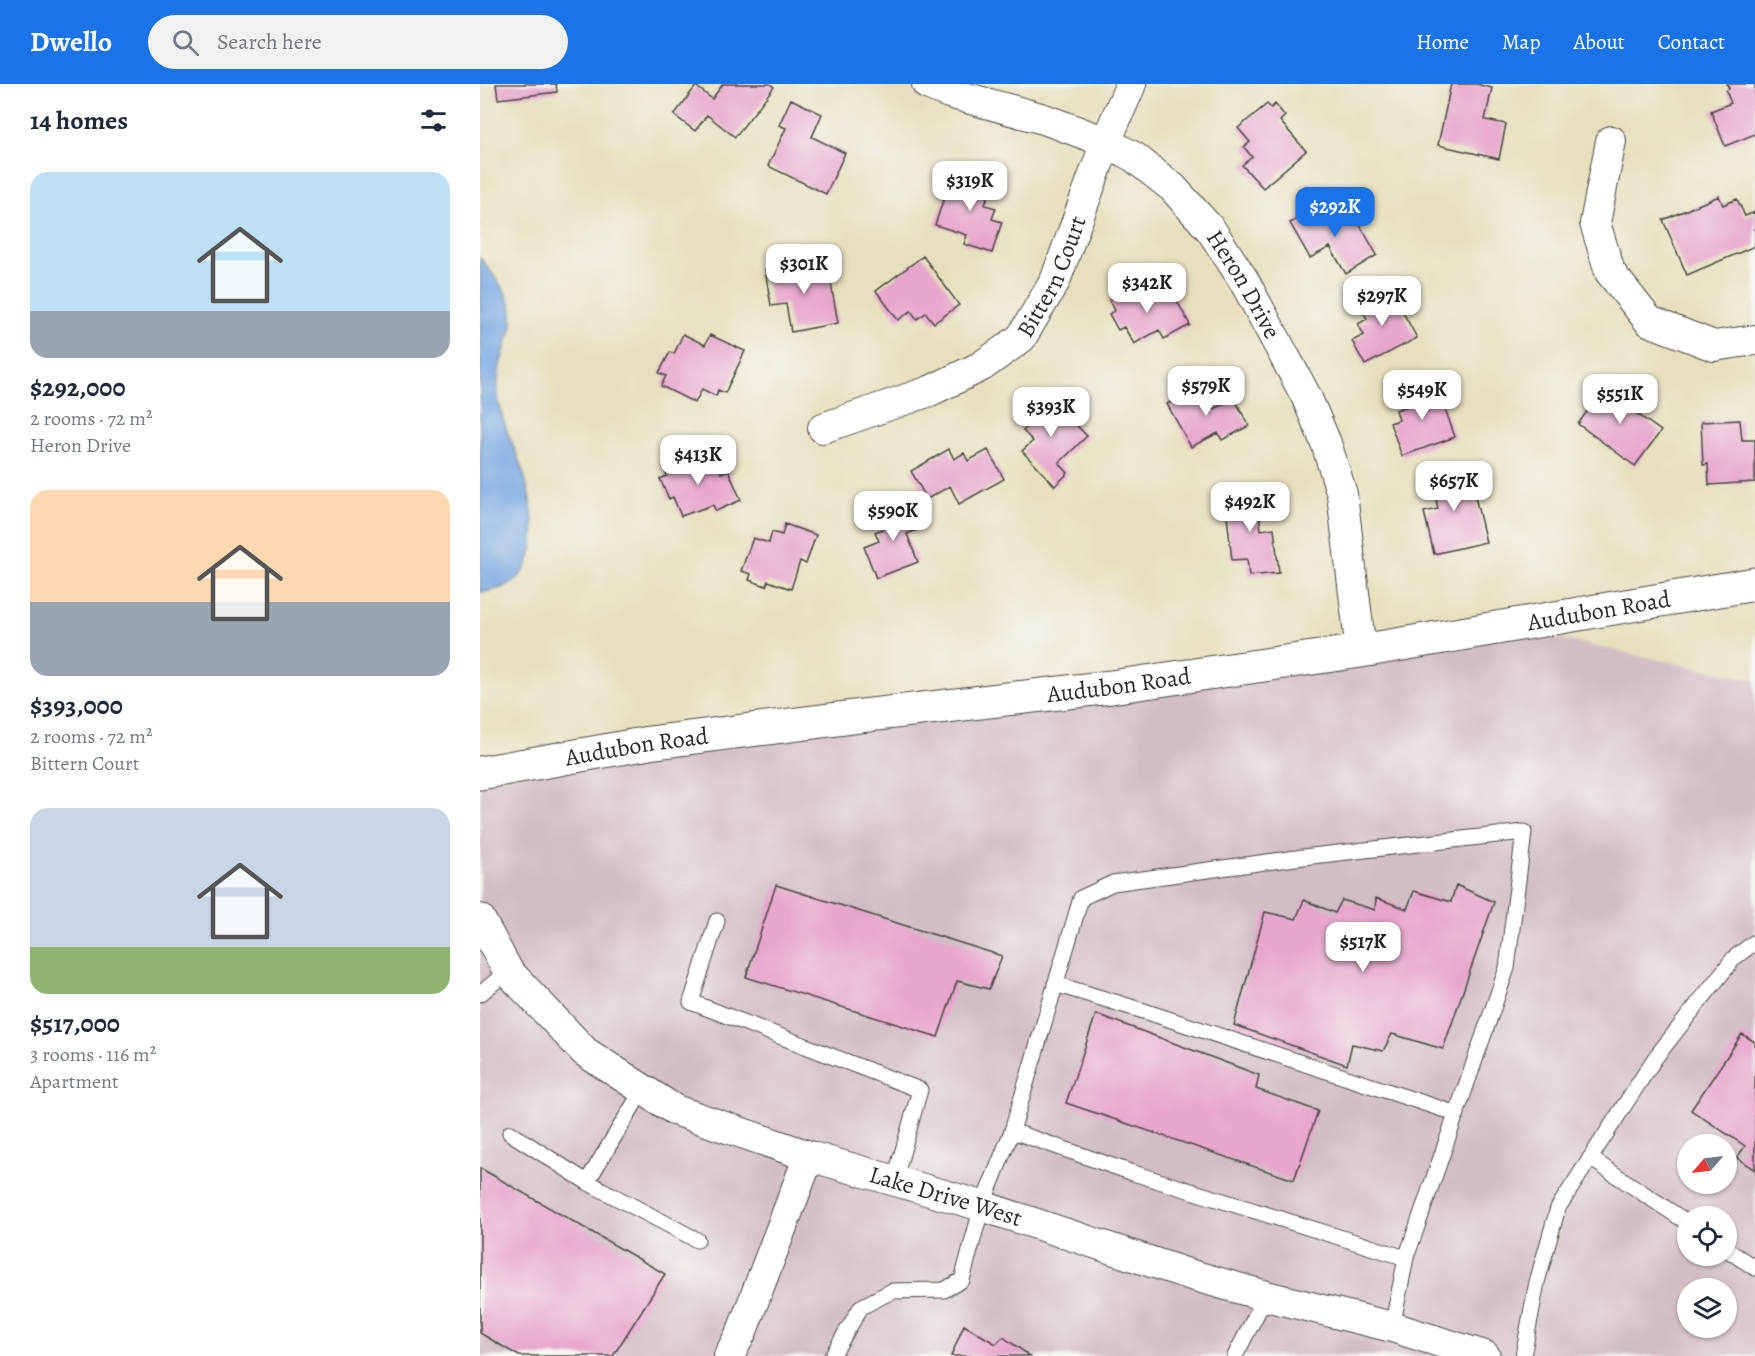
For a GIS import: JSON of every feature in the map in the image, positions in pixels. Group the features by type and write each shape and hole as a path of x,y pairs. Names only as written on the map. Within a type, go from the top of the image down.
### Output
{"street":[{"name":"Heron Drive","path":"927,84 949,93 1044,119 1106,142 1134,157 1173,188 1211,230 1243,279 1306,396 1326,442 1342,494 1361,651"},
{"name":"Bittern Court","path":"823,428 930,391 982,366 1021,338 1055,281 1106,142 1131,84"},
{"path":"1611,141 1594,223 1610,272 1649,321 1714,346 1755,340"},
{"name":"Audubon Road","path":"480,773 649,743 1111,687 1361,651 1755,584"},
{"name":"Lake Drive West","path":"480,919 508,971 585,1052 675,1110 809,1156 982,1206 1188,1274 1392,1327 1485,1356"},
{"path":"729,1356 742,1331 809,1156"}],"lane":[{"path":"832,1356 861,1307 892,1292 944,1290 962,1280 982,1206 1012,1131 1081,898 1113,883 1304,857 1524,832 1507,968 1406,1258 1392,1327"},
{"path":"717,921 691,1002 920,1090 894,1182"},
{"path":"1523,1356 1538,1282 1558,1208 1655,1059 1734,958 1755,942"},
{"path":"480,994 508,971"},
{"path":"1055,984 1457,1114"},
{"path":"588,1182 643,1089"},
{"path":"1012,1131 1130,1172 1406,1258"},
{"path":"510,1133 588,1182 697,1240"},
{"path":"1590,1158 1677,1216"},
{"path":"1737,1256 1755,1268"},
{"path":"1235,1356 1266,1296"}],"shaded area":[{"path":"1504,627 1755,680 1755,1356 480,1356 480,780"}],"water":[{"path":"480,258 507,296 512,313 512,327 499,373 499,405 528,490 533,530 532,548 527,565 517,578 502,588 480,592"}],"building":[{"path":"496,84 556,84 557,92 498,99"},
{"path":"723,84 770,84 774,87 735,137 707,115 695,131 674,115 696,86 712,99"},
{"path":"1451,84 1476,84 1492,88 1485,120 1506,124 1499,159 1438,145"},
{"path":"1727,84 1755,84 1755,134 1725,146 1711,111 1731,103 1726,91 1729,89"},
{"path":"791,99 822,114 812,137 845,153 826,194 768,166 786,128 779,125"},
{"path":"1267,104 1271,108 1275,104 1285,116 1280,121 1306,151 1263,188 1242,165 1252,157 1244,147 1250,142 1238,128"},
{"path":"953,171 991,184 985,205 996,208 992,219 1002,222 992,253 964,244 967,235 935,225"},
{"path":"1719,196 1723,205 1737,199 1745,216 1755,212 1755,246 1687,275 1663,220"},
{"path":"1349,206 1377,255 1346,274 1330,247 1310,258 1290,223 1313,210 1320,223"},
{"path":"923,256 959,305 934,323 926,313 917,319 911,311 898,320 876,291"},
{"path":"827,261 838,323 791,332 786,304 771,306 765,269 786,265 786,269"},
{"path":"1139,283 1149,302 1171,290 1190,325 1164,339 1159,330 1134,344 1124,327 1118,330 1109,314 1115,310 1109,300"},
{"path":"1389,287 1417,338 1365,365 1352,341 1364,335 1358,324 1367,319 1359,303"},
{"path":"683,334 705,345 710,335 745,351 725,393 718,390 716,396 702,389 695,403 661,386 666,376 659,373 670,352 674,354"},
{"path":"1436,383 1455,437 1402,456 1390,423 1399,420 1396,410 1411,405 1407,393"},
{"path":"1607,383 1641,407 1636,413 1661,431 1635,466 1578,424"},
{"path":"1202,385 1214,409 1234,398 1249,426 1222,440 1218,433 1191,447 1167,404"},
{"path":"1046,394 1087,436 1059,463 1068,473 1055,486 1022,451 1033,441 1023,431 1031,423 1024,416"},
{"path":"1740,420 1742,440 1755,440 1755,482 1709,485 1708,464 1703,465 1701,422"},
{"path":"949,449 954,459 964,453 968,461 988,450 1004,479 959,504 950,486 927,499 911,471"},
{"path":"694,452 701,470 717,463 721,473 728,470 741,500 716,511 713,505 681,516 673,497 669,499 660,479 667,476 663,466"},
{"path":"1467,464 1486,542 1434,554 1424,512 1438,509 1430,473"},
{"path":"1256,486 1261,530 1274,528 1279,573 1249,576 1247,559 1232,560 1224,490"},
{"path":"909,504 919,529 907,534 918,562 876,578 864,547 879,541 875,532 883,529 877,516"},
{"path":"785,524 816,535 806,564 800,561 791,589 768,581 766,586 749,580 751,574 741,571 753,538 769,543 772,532 782,535"},
{"path":"776,885 1002,956 989,989 957,981 938,1037 746,977"},
{"path":"1456,885 1494,902 1443,1049 1392,1034 1383,1051 1352,1044 1347,1065 1234,1025 1265,912 1296,919 1304,900 1335,913 1342,900 1375,910 1376,898 1407,909 1414,891 1451,902"},
{"path":"1096,1014 1259,1075 1256,1089 1318,1111 1294,1180 1066,1103"},
{"path":"1742,1034 1755,1042 1755,1170 1737,1158 1745,1146 1737,1141 1737,1134 1727,1134 1691,1110"},
{"path":"480,1168 665,1274 613,1356 519,1356 480,1333"},
{"path":"964,1325 996,1344 1003,1337 1030,1356 951,1356"}]}
